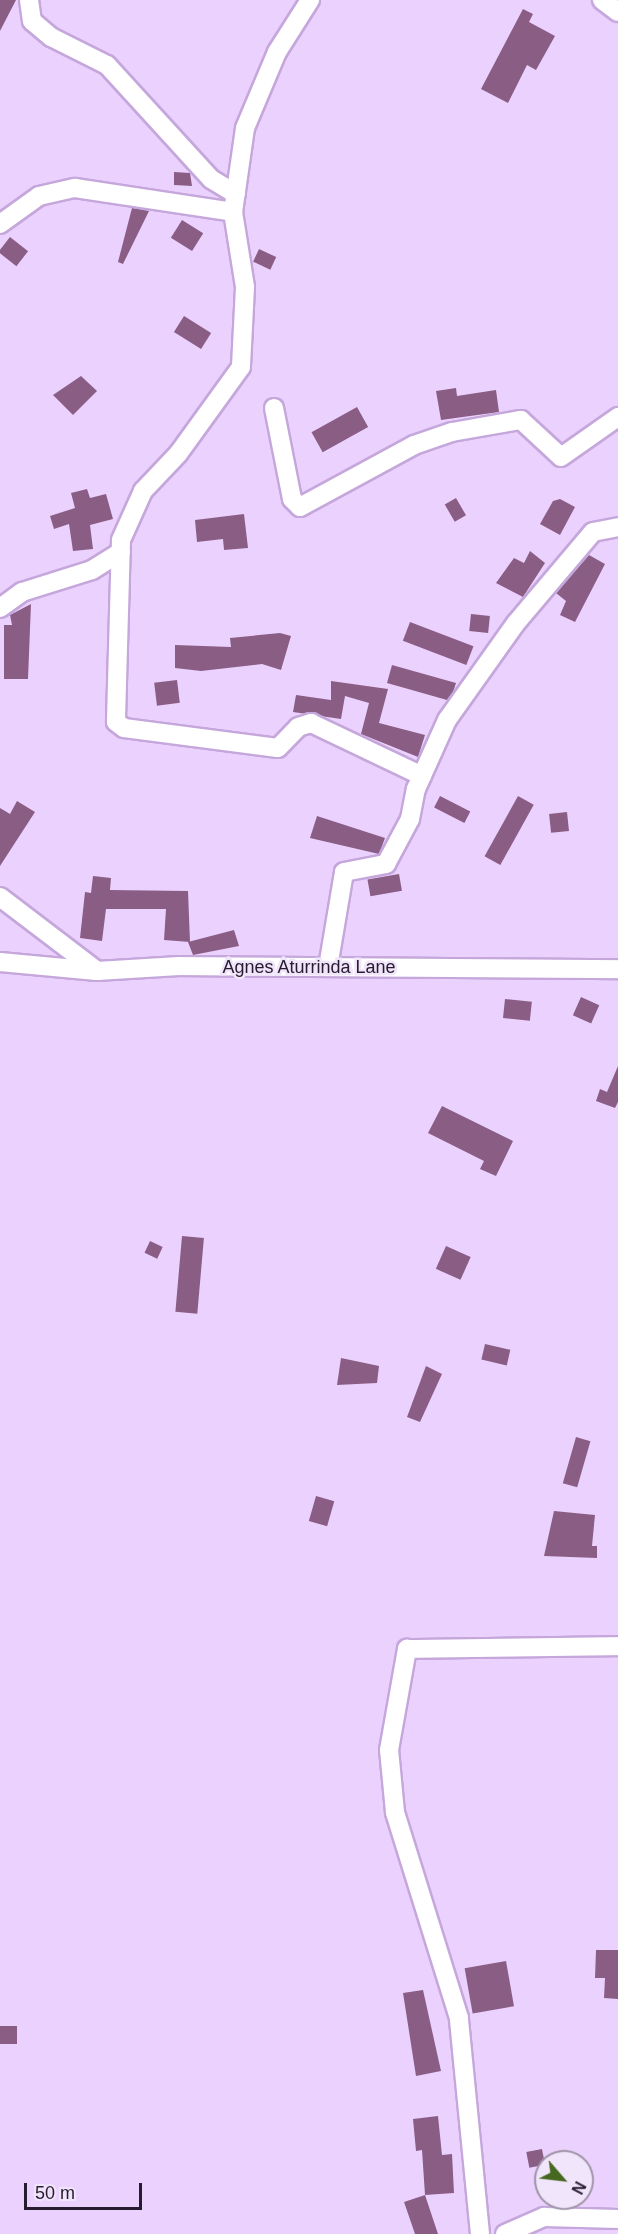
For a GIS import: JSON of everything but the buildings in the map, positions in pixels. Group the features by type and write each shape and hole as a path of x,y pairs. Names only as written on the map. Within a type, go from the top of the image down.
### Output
{"street":[{"path":"29,0 32,21 51,37 107,65 235,203"},
{"path":"310,0 277,52 245,128 235,203 245,287 241,367 178,454 143,491 121,552 116,722 124,728 278,748 298,727 311,723 422,776"},
{"path":"602,0 618,12"},
{"path":"0,224 39,196 75,188 235,203"},
{"path":"274,408 292,500 300,507 414,445 452,432 521,420 561,457 618,417"},
{"path":"328,967 344,872 386,864 410,819 422,776 447,720 516,624 593,532 618,527"},
{"path":"0,609 22,592 92,570 121,552"},
{"path":"0,897 97,971"},
{"name":"Agnes Aturrinda Lane","path":"0,962 97,971 328,967 618,969"},
{"path":"480,2234 459,2018 395,1812 389,1750 407,1649 618,1646"},
{"path":"505,2234 544,2217 618,2219"}]}
